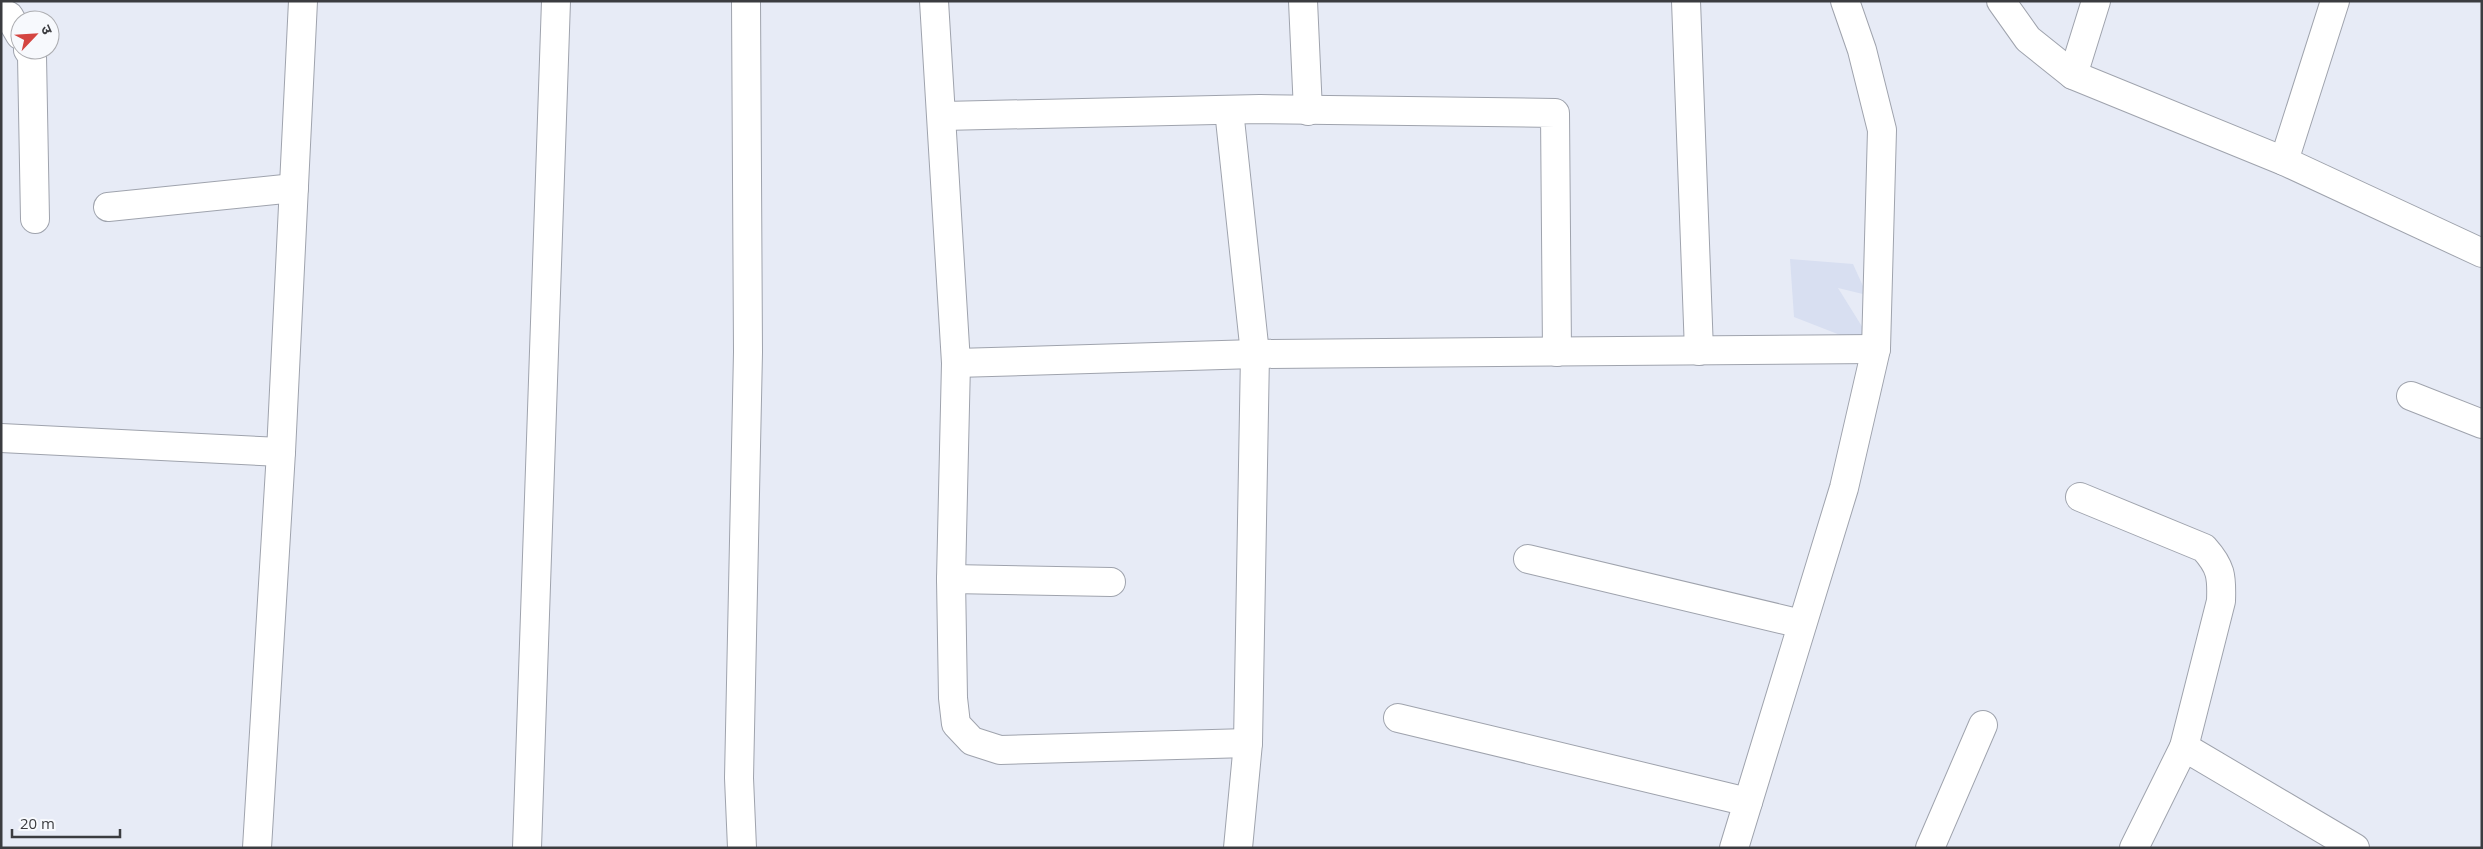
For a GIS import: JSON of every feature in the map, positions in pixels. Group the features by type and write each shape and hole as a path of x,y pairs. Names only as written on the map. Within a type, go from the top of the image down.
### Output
{"street":[{"path":"257,848 282,452 303,1"},
{"path":"527,848 556,1"},
{"path":"742,848 739,778 748,352 746,1"},
{"path":"934,1 956,363 951,578 953,698 956,724 972,741 1000,750 1248,743"},
{"path":"1303,1 1308,111"},
{"path":"1686,1 1699,350"},
{"path":"1734,848 1844,488 1876,349 1882,130 1862,50 1845,1"},
{"path":"2001,1 2028,39 2073,75 2284,161 2482,252"},
{"path":"2073,75 2096,1"},
{"path":"2284,161 2335,1"},
{"path":"32,60 35,219"},
{"path":"942,116 1229,110 1555,113 1557,352"},
{"path":"1229,110 1255,354 1248,743 1238,848"},
{"path":"108,207 294,188"},
{"path":"956,363 1255,354 1876,349"},
{"path":"2411,396 2482,424"},
{"path":"1,438 282,452"},
{"path":"2080,497 2204,548 2216,561 2222,579 2221,601 2184,747 2134,848"},
{"path":"1528,559 1802,624"},
{"path":"951,578 1111,582"},
{"path":"1398,718 1748,802"},
{"path":"1930,848 1983,725"},
{"path":"2184,747 2355,848"}],"shaded area":[{"path":"1790,259 1853,264 1867,295 1838,288 1876,349 1794,317"}]}
